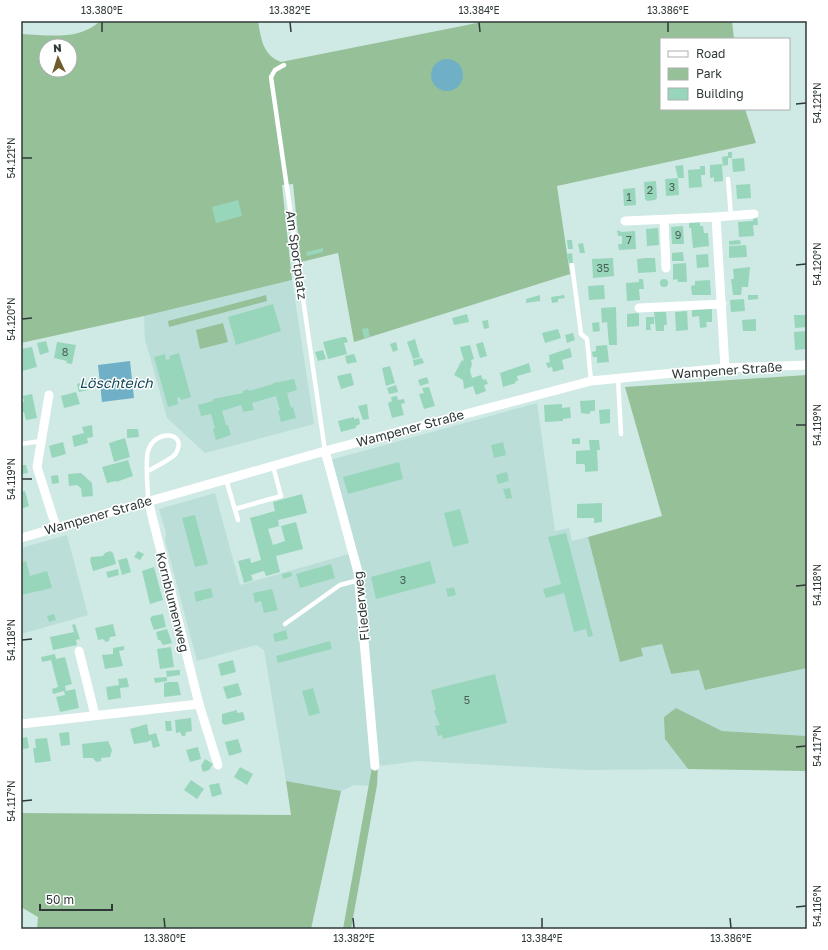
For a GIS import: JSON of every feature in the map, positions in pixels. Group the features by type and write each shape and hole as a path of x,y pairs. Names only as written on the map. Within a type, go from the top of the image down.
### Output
{"street":[{"path":"625,221 716,218 754,214"},
{"path":"716,218 725,368"},
{"path":"664,220 666,268"},
{"path":"639,308 722,304"},
{"name":"Wampener Straße","path":"21,538 325,450 591,381 725,368 807,365"},
{"path":"49,394 37,467 56,527"},
{"name":"Fliederweg","path":"325,450 359,580 375,766"},
{"name":"Kornblumenweg","path":"148,500 199,704 218,765"},
{"path":"79,651 95,715"},
{"path":"21,724 199,704"}],"lane":[{"name":"Am Sportplatz","path":"284,65 276,70 271,77 325,450"},
{"path":"728,179 731,216"},
{"path":"572,265 581,334 587,339 591,381"},
{"path":"618,378 621,434"},
{"path":"148,471 176,454 178,446 176,438 170,434 164,434 157,438 148,451 148,471 148,500"},
{"path":"21,444 41,441"},
{"path":"235,509 281,496 273,466"},
{"path":"226,479 238,520"},
{"path":"285,624 340,585 359,580"}],"shaded area":[{"path":"292,280 314,424 205,453 167,418 145,339 144,316"},
{"path":"537,403 555,531 569,528 572,541 588,537 620,662 643,656 641,648 662,643 671,674 699,670 706,690 807,668 807,736 722,731 676,708 665,739 688,769 586,770 418,761 372,767 369,786 354,785 341,791 286,781 264,650 256,645 197,661 165,540 166,533 159,509 215,493 240,585 349,554 323,462"},
{"path":"67,535 88,615 21,634 21,548"}],"green space":[{"path":"100,21 258,21 264,46 270,55 281,62 487,21 732,21 734,38 660,38 660,110 745,110 756,143 557,186 570,274 354,342 338,253 301,262 293,184 282,185 292,280 144,316 21,343 21,34 52,36 83,32"},
{"path":"266,295 267,301 169,327 168,321"},
{"path":"223,323 228,342 200,349 196,330"},
{"path":"807,375 807,668 705,690 699,670 671,674 662,644 641,648 643,656 620,662 588,537 662,516 625,387"},
{"path":"676,708 722,731 807,736 807,771 688,769 665,739 664,717"},
{"path":"378,765 377,785 351,929 343,929 372,767"},
{"path":"286,781 341,791 311,929 37,929 38,917 21,907 21,813 291,815"}],"water":[{"path":"447,59 453,60 460,66 463,75 462,81 456,88 447,91 441,90 434,84 431,75 432,69 438,62"},
{"name":"Löschteich","path":"130,361 134,398 102,402 98,365"}],"building":[{"path":"728,152 732,152 732,158 728,158 728,165 723,166 722,157 728,156"},
{"path":"744,158 745,171 733,172 732,159"},
{"path":"722,164 723,181 714,182 714,177 710,178 710,165"},
{"path":"683,165 684,178 678,178 675,166"},
{"path":"700,166 705,166 705,175 701,175 702,187 689,188 688,170 700,169"},
{"path":"678,178 679,195 666,196 665,179"},
{"path":"656,181 657,198 655,200 647,201 645,199 644,182"},
{"path":"750,184 751,198 737,199 736,185"},
{"path":"635,188 636,205 624,206 623,189"},
{"path":"238,200 242,216 216,223 212,207"},
{"path":"757,217 758,225 753,225 754,236 739,237 738,222 753,221 753,218"},
{"path":"700,222 700,226 703,226 704,233 708,233 709,246 693,248 689,223"},
{"path":"683,226 684,244 672,244 671,227"},
{"path":"658,228 659,245 647,246 646,229"},
{"path":"617,230 622,232 635,231 636,249 619,250 618,244 622,244 622,236 618,236"},
{"path":"567,240 572,240 573,249 568,249"},
{"path":"740,240 741,244 729,245 729,241"},
{"path":"583,243 585,253 580,253 578,244"},
{"path":"746,245 747,257 729,258 729,246"},
{"path":"323,248 323,252 307,256 306,252"},
{"path":"683,252 684,261 672,261 672,253"},
{"path":"572,253 573,263 569,263 567,254"},
{"path":"708,254 709,267 697,268 696,255"},
{"path":"613,258 614,276 593,278 592,259"},
{"path":"655,258 656,272 638,273 637,259"},
{"path":"686,263 687,282 678,282 677,279 673,280 673,264"},
{"path":"750,267 748,287 742,287 741,295 733,295 731,279 734,279 733,269"},
{"path":"639,279 643,279 644,289 639,289 640,300 627,301 626,283 639,282"},
{"path":"664,279 667,280 667,286 664,287 661,286 660,283 661,280"},
{"path":"710,280 711,295 692,295 691,286 695,285 695,281"},
{"path":"604,285 605,299 589,300 588,286"},
{"path":"540,295 540,301 526,303 526,299"},
{"path":"564,295 565,298 558,299 558,302 552,303 551,297"},
{"path":"748,295 758,295 758,299 748,300"},
{"path":"744,299 745,311 731,312 730,300"},
{"path":"273,304 281,331 236,345 228,317"},
{"path":"616,307 617,345 609,345 607,322 602,323 601,308"},
{"path":"692,309 712,309 712,322 706,322 707,327 700,328 699,316 692,317"},
{"path":"687,311 688,330 676,331 675,312"},
{"path":"654,312 666,312 667,325 664,325 664,331 656,331"},
{"path":"639,313 639,326 627,327 627,314"},
{"path":"467,314 469,322 454,325 452,318"},
{"path":"794,315 807,315 807,327 795,328"},
{"path":"646,317 654,317 654,324 650,324 651,330 646,330"},
{"path":"756,319 756,331 743,331 742,320"},
{"path":"488,320 489,328 484,329 482,321"},
{"path":"599,322 600,331 593,332 592,323"},
{"path":"368,328 370,337 364,338 362,329"},
{"path":"558,329 561,338 545,343 542,333"},
{"path":"807,331 807,349 795,350 794,332"},
{"path":"573,333 575,340 567,343 565,335"},
{"path":"346,337 348,342 344,343 347,354 328,359 323,342"},
{"path":"415,339 420,357 413,359 407,342"},
{"path":"46,341 49,352 40,355 37,343"},
{"path":"57,342 76,345 72,364 66,363 67,361 54,358"},
{"path":"396,342 398,350 393,352 390,344"},
{"path":"483,342 487,356 480,358 476,344"},
{"path":"470,345 474,359 471,360 472,365 470,370 472,378 481,375 483,380 486,379 488,384 484,385 486,391 476,395 473,386 464,389 463,380 454,375 462,360 464,361 460,347"},
{"path":"607,345 609,362 597,363 597,357 593,357 592,352 596,351 596,346"},
{"path":"32,347 37,367 22,371 21,349"},
{"path":"570,348 572,357 562,360 564,369 553,372 552,367 548,368 546,363 550,362 549,355"},
{"path":"323,350 326,359 318,361 315,352"},
{"path":"179,353 191,397 181,400 180,397 177,398 178,404 168,407 154,357 165,354 166,360 170,359 169,356"},
{"path":"354,354 357,362 347,364 345,356"},
{"path":"422,358 424,363 414,366 413,360"},
{"path":"529,363 531,372 517,376 518,381 515,381 516,383 503,387 500,373"},
{"path":"390,366 395,383 386,386 382,368"},
{"path":"351,373 354,385 341,389 337,376"},
{"path":"427,377 429,383 420,386 418,380"},
{"path":"294,379 297,390 287,393 291,408 293,407 296,418 281,422 278,411 280,410 276,396 252,403 254,410 243,412 241,405 222,411 231,435 216,440 213,429 215,428 211,414 201,416 198,405 213,401 213,399 243,393 243,391 248,389 249,391 273,383"},
{"path":"86,381 88,390 79,392 77,384"},
{"path":"396,385 398,392 389,394 387,388"},
{"path":"429,387 435,406 424,409 419,394 424,393 422,388"},
{"path":"76,392 80,404 64,408 61,396"},
{"path":"32,394 37,418 26,420 24,412 21,413 21,402 24,402 23,396"},
{"path":"397,396 398,400 404,399 405,403 401,404 404,415 392,418 388,403 392,401 391,397"},
{"path":"595,400 595,411 591,411 589,414 581,413 580,401"},
{"path":"367,404 369,419 363,420 358,406"},
{"path":"562,404 562,408 570,407 571,418 563,419 563,421 545,422 544,405"},
{"path":"610,409 610,423 600,424 599,410"},
{"path":"354,417 354,419 359,418 360,424 356,426 356,428 341,432 338,421"},
{"path":"92,425 93,437 87,438 88,443 74,447 72,436 84,433 82,427"},
{"path":"127,429 138,429 139,437 127,438"},
{"path":"125,438 130,457 114,462 109,443"},
{"path":"580,438 580,444 572,444 572,439"},
{"path":"589,440 599,440 600,450 597,450 598,471 585,472 585,465 576,464 576,451 590,450"},
{"path":"63,442 66,454 52,458 49,446"},
{"path":"503,442 506,455 494,458 491,445"},
{"path":"128,460 133,476 116,482 107,483 102,467"},
{"path":"399,462 403,479 348,494 343,477"},
{"path":"21,465 26,465 28,473 21,474"},
{"path":"507,472 509,481 498,484 496,475"},
{"path":"81,473 92,483 93,496 82,497 81,488 77,485 69,486 68,474"},
{"path":"58,475 59,483 52,484 51,476"},
{"path":"510,488 512,498 506,499 503,489"},
{"path":"25,491 29,506 21,509 21,492"},
{"path":"302,494 307,513 278,520 279,526 268,529 273,545 285,541 281,526 296,522 303,549 276,556 280,572 266,576 264,571 251,575 253,580 244,583 238,561 250,558 251,563 261,560 250,518 275,511 273,502"},
{"path":"602,503 602,522 594,523 594,518 577,518 577,504"},
{"path":"460,509 469,543 453,547 444,513"},
{"path":"195,515 208,564 195,567 182,518"},
{"path":"566,533 593,636 588,637 586,629 574,632 564,593 546,598 543,589 561,584 548,537"},
{"path":"110,551 113,553 116,564 93,571 90,560 91,557 103,556 105,553"},
{"path":"138,551 144,554 140,560 134,557"},
{"path":"127,558 131,572 122,575 118,560"},
{"path":"26,561 30,576 47,571 52,588 21,595 21,562"},
{"path":"430,561 436,583 376,599 371,577"},
{"path":"331,564 335,578 300,588 296,574"},
{"path":"154,567 163,600 150,604 142,571"},
{"path":"118,569 119,575 108,578 106,572"},
{"path":"291,572 292,576 283,579 282,574"},
{"path":"454,587 456,595 448,597 446,589"},
{"path":"211,588 213,597 196,602 194,592"},
{"path":"272,589 278,610 264,613 261,601 255,603 253,593"},
{"path":"54,614 56,620 49,622 47,616"},
{"path":"163,614 166,627 154,630 150,619 152,616"},
{"path":"75,624 80,639 76,640 77,645 53,650 50,637 74,632 72,625"},
{"path":"113,624 116,636 110,637 109,641 106,642 103,639 98,640 95,628"},
{"path":"167,629 172,643 163,645 160,640 158,640 156,632"},
{"path":"286,630 288,639 275,642 273,634"},
{"path":"330,641 332,649 278,663 276,656"},
{"path":"124,646 124,650 119,651 123,666 105,669 102,655 113,654 113,648"},
{"path":"171,647 174,667 160,669 157,649"},
{"path":"55,654 56,659 65,657 72,684 65,686 66,691 75,689 79,708 60,712 56,697 65,695 64,691 53,694 52,689 58,687 51,660 42,662 41,657"},
{"path":"233,660 236,672 221,676 218,664"},
{"path":"180,670 180,675 167,677 166,671"},
{"path":"495,674 507,723 443,739 442,735 438,736 435,726 440,725 434,711 436,710 431,690"},
{"path":"167,677 167,681 155,683 154,678"},
{"path":"127,678 129,687 120,688 121,698 108,700 106,687 119,685 118,679"},
{"path":"178,682 181,695 164,697 164,683"},
{"path":"238,683 242,695 227,699 223,687"},
{"path":"313,688 320,713 309,716 302,691"},
{"path":"237,710 237,713 243,712 245,720 225,725 222,723 222,714"},
{"path":"191,718 192,731 186,732 185,736 182,736 180,732 176,733 175,720"},
{"path":"165,721 171,721 172,731 166,731"},
{"path":"147,724 149,735 156,733 160,746 153,748 151,740 134,744 130,729"},
{"path":"69,732 70,745 61,746 59,733"},
{"path":"27,737 29,748 23,749 22,738"},
{"path":"47,738 51,761 35,763 33,748 36,748 35,739"},
{"path":"238,739 242,752 229,756 225,742"},
{"path":"108,741 112,750 110,757 101,758 101,761 96,762 93,758 83,758 82,744"},
{"path":"198,747 201,759 190,762 186,750"},
{"path":"205,759 213,764 209,770 203,772 201,766"},
{"path":"240,767 253,774 247,785 234,777"},
{"path":"191,780 204,789 197,799 184,790"},
{"path":"219,783 222,794 212,797 209,785"}]}
